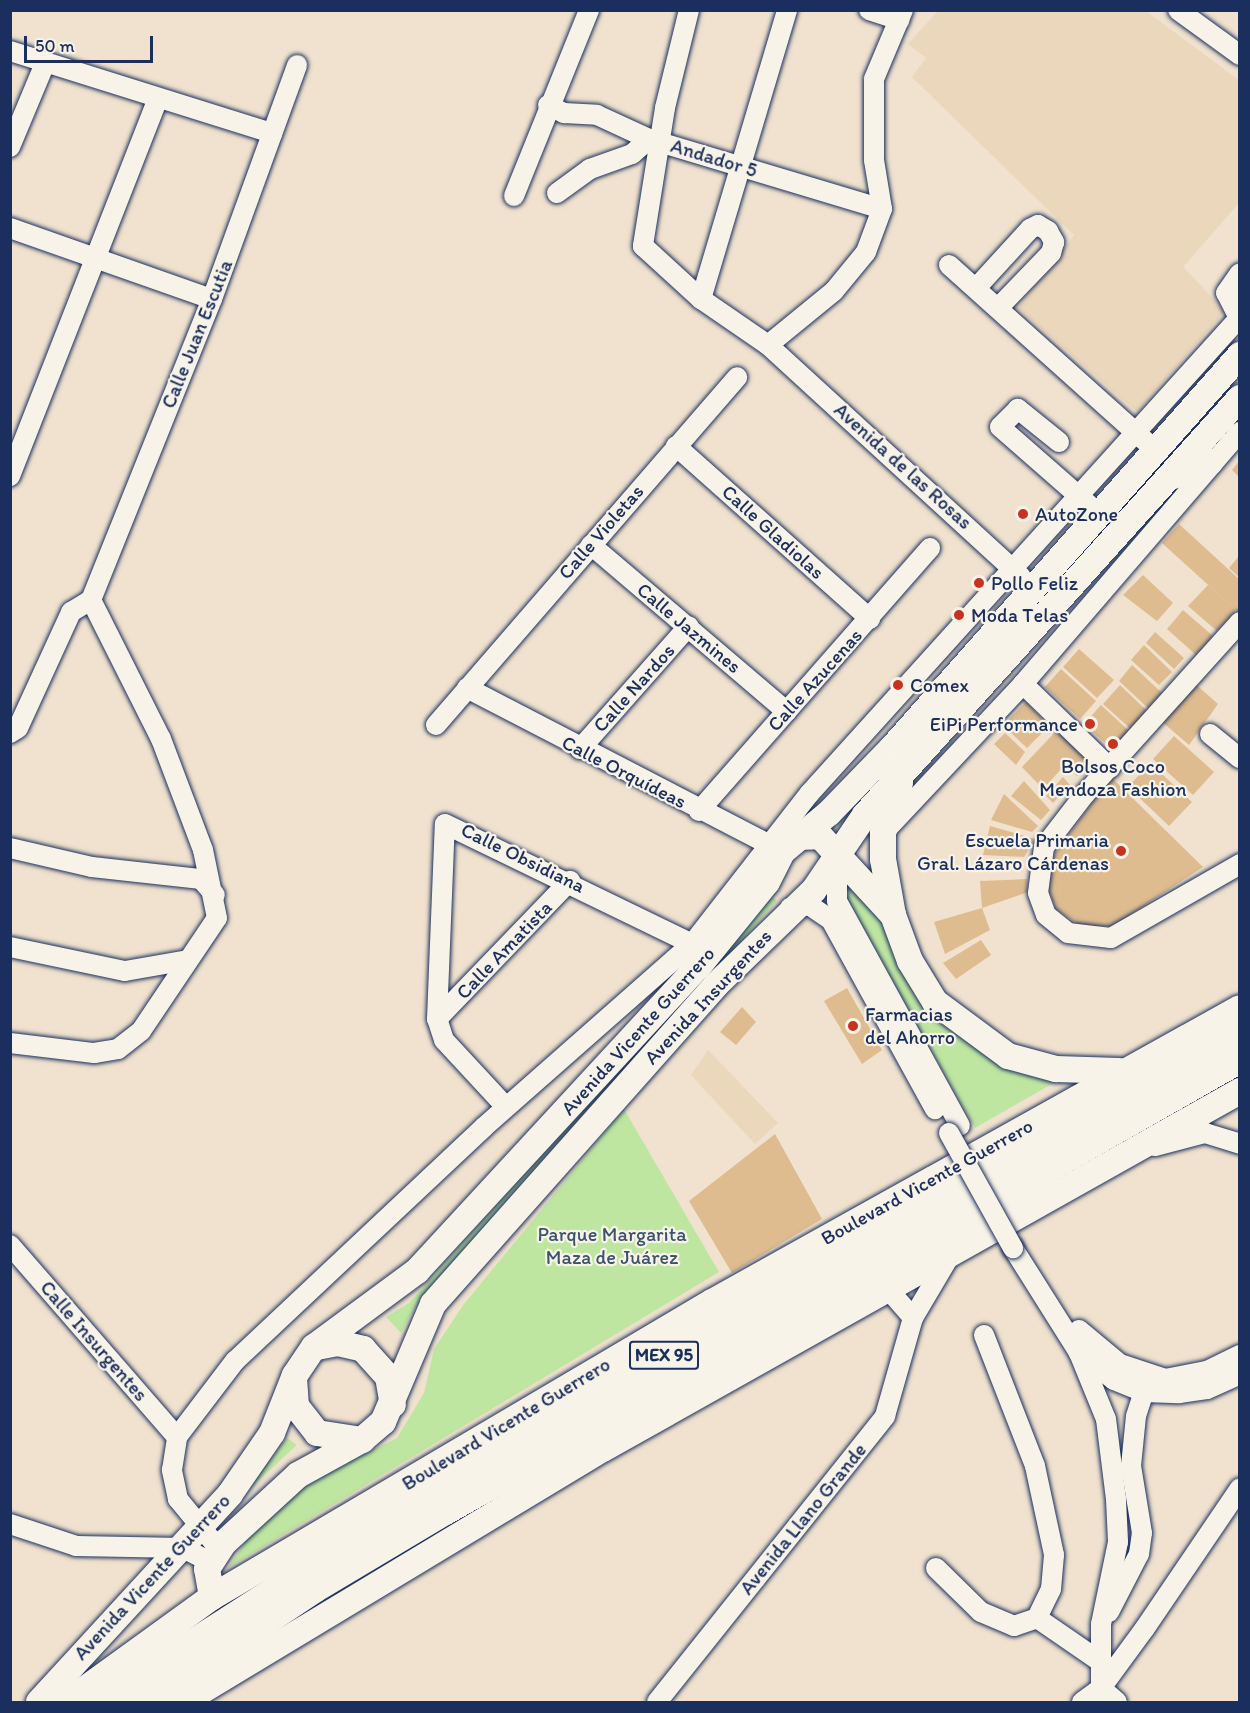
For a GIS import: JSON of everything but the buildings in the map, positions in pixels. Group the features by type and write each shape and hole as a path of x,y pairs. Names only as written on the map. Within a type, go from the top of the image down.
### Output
{"highway":[{"name":"Boulevard Vicente Guerrero","path":"103,1702 222,1622 541,1426 1239,1031"},
{"name":"MEX 95","path":"143,1702 314,1588 454,1504 1239,1058"},
{"path":"450,1458 541,1426"}],"main road":[{"name":"Avenida Vicente Guerrero","path":"39,1702 201,1529 272,1433 295,1375 314,1347 417,1271 702,948 767,882 783,844 829,813 885,755 1100,514 1146,442 1239,355"},
{"name":"Avenida Insurgentes","path":"214,1556 298,1475 362,1440 393,1406 419,1328 433,1304 790,908 814,890 837,860 865,815 902,777 1239,398"},
{"path":"1167,478 1210,462"},
{"path":"1063,556 1081,575"},
{"path":"902,777 884,833 893,915 910,961 935,1002 969,1032 1008,1056 1056,1069 1132,1070"},
{"path":"783,844 820,836 837,860 893,915"},
{"name":"Boulevard Vicente Guerrero","path":"67,1702 212,1597 712,1302 1132,1070 1239,1008"},
{"path":"183,1702 583,1461 1239,1092"},
{"path":"314,1347 338,1343 363,1349 388,1377 393,1406"},
{"path":"295,1375 297,1406 317,1433 362,1440"},
{"path":"212,1597 214,1556"}],"street":[{"path":"514,196 548,105 589,10"},
{"path":"557,193 590,169 632,154 654,141 689,10"},
{"path":"701,299 738,165 786,10"},
{"path":"768,345 834,291 860,260 882,209 874,160 874,79 901,15 869,10"},
{"path":"1178,10 1238,50"},
{"path":"10,51 272,133"},
{"path":"10,147 46,61"},
{"name":"Calle Juan Escutia","path":"91,600 212,299 297,64"},
{"path":"10,476 158,98"},
{"name":"Andador 5","path":"548,105 564,113 597,115 654,141 882,209"},
{"name":"Avenida de las Rosas","path":"654,141 643,246 701,299 768,345 1034,590"},
{"path":"977,287 1030,229 1038,225 1048,231 1054,242 1051,253 999,307"},
{"path":"10,228 96,256 212,299"},
{"path":"949,266 977,287 1146,442"},
{"path":"783,844 809,794 1080,498 1146,442 1239,318 1226,293 1239,273"},
{"name":"Calle Violetas","path":"436,725 737,377"},
{"path":"1059,442 1018,409 1000,427 1100,514"},
{"path":"884,833 1023,684 1210,462 1239,432"},
{"name":"Calle Gladiolas","path":"676,446 870,619"},
{"name":"Calle Jazmines","path":"591,545 689,626 787,712"},
{"name":"Calle Azucenas","path":"699,811 930,548"},
{"path":"10,733 18,728 71,612 91,600 161,739 215,895 216,918 141,1031 118,1048 94,1053 10,1043"},
{"path":"1239,622 1110,768 1044,847 1038,864 1038,893 1046,915 1068,933 1111,938 1239,864"},
{"name":"Calle Nardos","path":"580,749 689,626"},
{"path":"1023,684 1110,768"},
{"name":"Calle Orquídeas","path":"467,688 699,811 783,844"},
{"path":"1210,734 1239,758"},
{"name":"Calle Obsidiana","path":"437,1019 445,824 570,881 702,948"},
{"path":"10,848 92,867 201,879 215,895"},
{"path":"837,860 837,901 954,1130"},
{"name":"Calle Amatista","path":"437,1019 570,881"},
{"path":"790,908 809,905 831,921 1019,1245 1082,1346 1106,1419 1116,1499 1118,1542 1101,1624 1101,1688"},
{"path":"10,947 125,971 188,960"},
{"path":"214,1556 201,1529 178,1499 172,1470 177,1437 235,1361 506,1107 702,948"},
{"path":"437,1019 444,1040 506,1107"},
{"path":"1140,1149 1205,1133 1239,1144"},
{"name":"Calle Insurgentes","path":"10,1245 177,1437"},
{"name":"Avenida Llano Grande","path":"657,1702 885,1416 913,1318 949,1257"},
{"path":"888,1289 913,1318"},
{"path":"936,1568 981,1612 1014,1626 1037,1618 1051,1589 1054,1555 1035,1466 984,1335"},
{"path":"1082,1346 1120,1364 1147,1383 1207,1389 1239,1374"},
{"path":"1147,1383 1207,1371 1239,1355"},
{"path":"1101,1624 1139,1554 1142,1533 1131,1466 1147,1383"},
{"path":"1082,1702 1101,1688 1239,1488"},
{"path":"10,1524 76,1546 183,1548 214,1556"},
{"path":"1037,1618 1101,1662"},
{"path":"1101,1688 1118,1702"}],"shaded area":[{"path":"938,11 1146,11 1239,80 1239,203 1183,267 1225,311 1137,412 1018,308 1074,235 912,77 926,58 908,44"},
{"path":"708,1050 778,1123 755,1144 691,1075"}],"green space":[{"path":"852,884 866,888 959,1028 1071,1073 975,1128 847,900"},
{"path":"771,895 777,901 414,1309 401,1333 386,1317 409,1303"},
{"name":"Parque Margarita Maza de Juárez","path":"624,1109 719,1272 228,1568 257,1524 300,1486 397,1438 424,1393 434,1349 464,1304"},
{"path":"287,1438 297,1445 243,1495"}],"place":[{"name":"AutoZone","path":"1023,514"},
{"name":"Pollo Feliz","path":"979,583"},
{"name":"Moda Telas","path":"959,615"},
{"name":"Comex","path":"898,685"},
{"name":"EiPi Performance","path":"1090,724"},
{"name":"Bolsos Coco Mendoza Fashion","path":"1113,744"},
{"name":"Escuela Primaria Gral. Lázaro Cárdenas","path":"1121,851"},
{"name":"Farmacias del Ahorro","path":"853,1026"}]}
